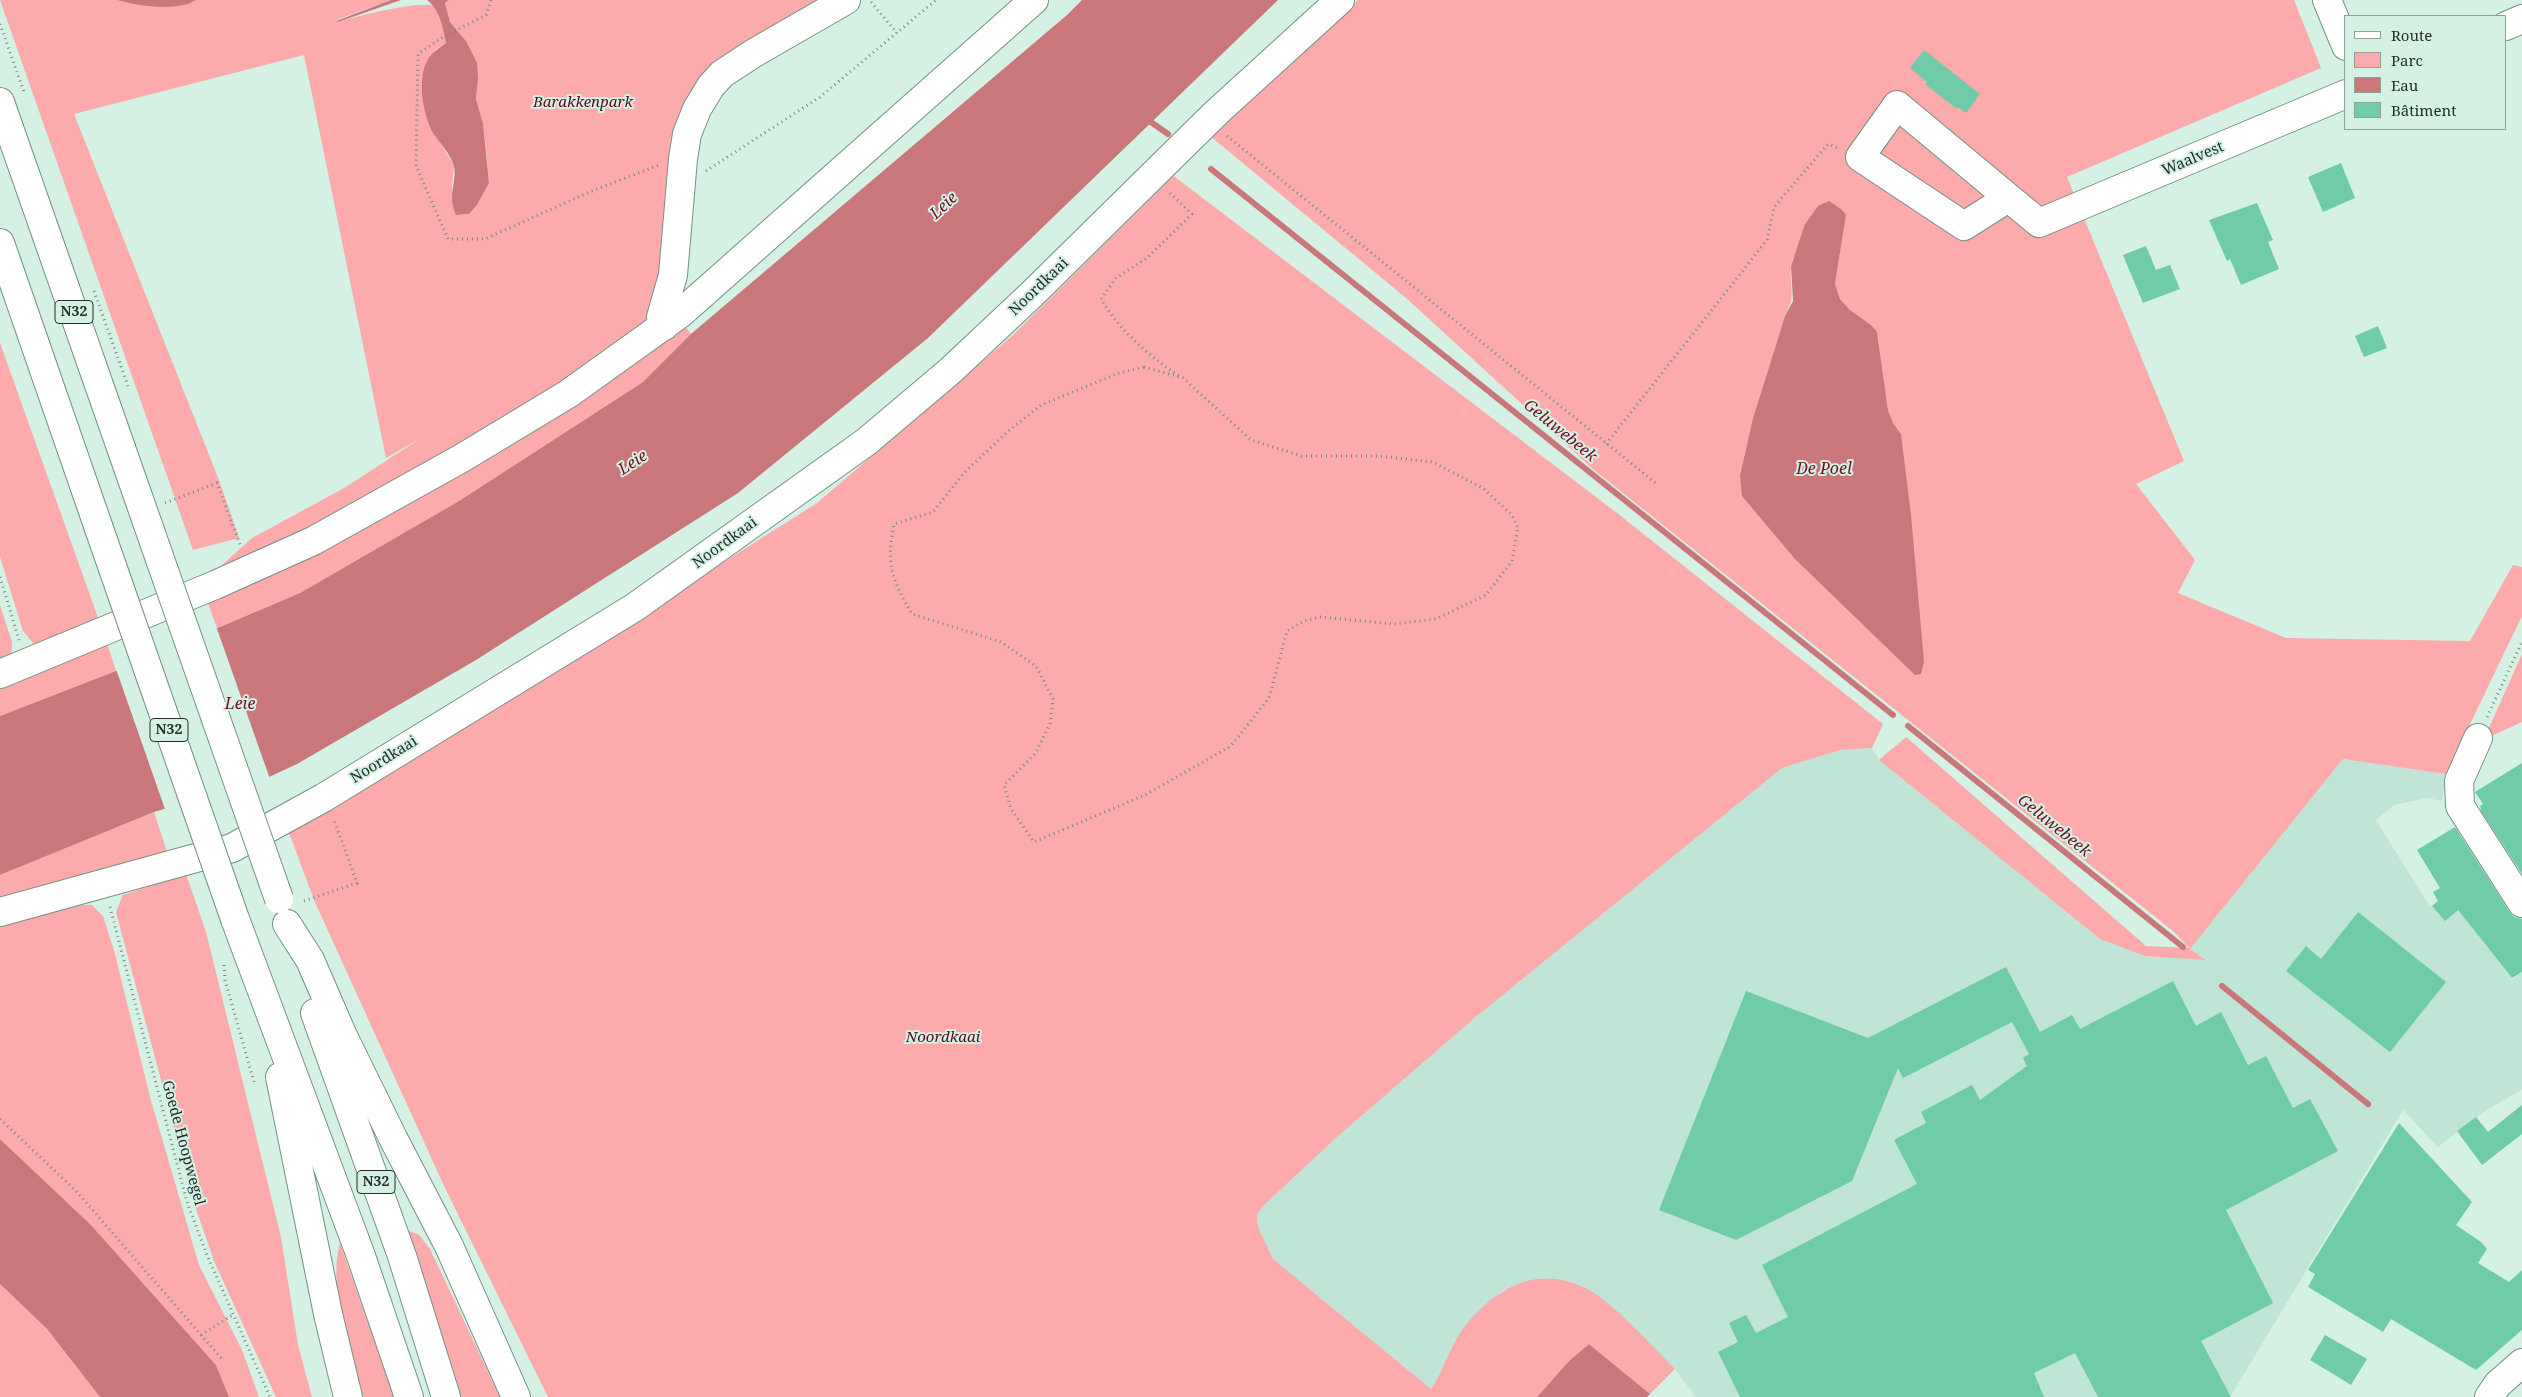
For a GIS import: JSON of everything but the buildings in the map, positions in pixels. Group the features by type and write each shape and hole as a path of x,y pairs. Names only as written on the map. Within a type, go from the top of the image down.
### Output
{"main road":[{"path":"664,326 661,317 673,275 687,134 697,108 711,86 722,74 754,53 846,0"},
{"path":"0,674 27,665 250,570 313,541 462,458 568,394 664,326 1034,0"},
{"name":"Noordkaai","path":"0,912 232,848 323,798 635,607 866,442 950,371 1205,125 1340,0"},
{"path":"2327,0 2344,41"},
{"path":"2507,26 2522,19"},
{"name":"Waalvest","path":"2008,198 2039,223 2344,95"},
{"name":"N32","path":"0,102 155,513 289,909 299,969 402,1256 446,1397"},
{"path":"1897,105 2008,198 1964,226 1860,157 1897,105"},
{"name":"N32","path":"0,244 235,919 360,1256 409,1397"},
{"path":"2478,738 2459,781 2460,806 2522,902"},
{"path":"289,909 310,960 394,1140 449,1246 516,1397"},
{"path":"270,1012 278,1068 328,1314 348,1397"},
{"path":"2489,1397 2498,1384 2522,1363"}],"path":[{"path":"491,0 486,15 443,37 418,54 416,166 448,239 485,240 587,193 666,163"},
{"path":"869,0 897,33"},
{"path":"681,188 820,97 936,0"},
{"path":"1205,125 1658,484"},
{"path":"1606,444 1767,240 1774,207 1828,144 1860,157"},
{"path":"1157,173 1192,214 1148,258 1116,278 1101,299 1112,316 1130,336 1153,358 1182,378 1251,440 1302,456 1379,456 1433,462 1484,489 1511,514 1518,527 1512,561 1486,595 1436,618 1394,624 1320,617 1304,620 1287,631 1269,698 1231,746 1145,795 1034,842 1011,809 1004,785 1035,754 1050,724 1052,699 1036,666 1001,642 912,614 895,584 888,551 894,524 932,512 963,474 1006,433 1041,405 1119,373 1144,367 1182,378"},
{"path":"155,513 217,483 250,570"},
{"path":"0,577 27,665"},
{"path":"2478,738 2474,743 2522,642"},
{"path":"289,909 357,883 330,809 323,798"},
{"name":"Goede Hoopwegel","path":"105,884 187,1202 207,1255 270,1397"},
{"path":"0,1119 76,1191 222,1359"},
{"path":"201,1335 234,1314"}],"shaded area":[{"path":"1872,748 1879,760 2100,939 2205,959 2190,949 2343,759 2446,774 2442,801 2427,798 2394,805 2376,820 2430,907 2438,901 2453,904 2512,979 2522,973 2522,1089 2476,1117 2438,1147 2403,1110 2230,1397 1696,1397 1675,1369 1608,1305 1504,1289 1467,1323 1431,1389 1273,1259 1258,1227 1257,1214 1264,1205 1337,1137 1477,1016 1782,768 1840,750"}],"green space":[{"name":"Barakkenpark","path":"0,0 117,0 135,4 169,6 196,0 391,0 336,20 338,22 403,7 416,5 434,6 441,18 446,43 436,49 427,61 423,75 423,93 426,116 432,130 454,165 452,187 457,215 469,214 477,205 489,183 483,123 476,99 478,79 466,41 450,22 445,3 449,0 835,0 709,79 673,310 691,334 643,382 459,501 300,593 217,628 201,584 252,538 346,487 421,438 386,458 304,55 74,114 219,480 239,538 193,550"},
{"path":"1358,0 2294,0 2321,68 2067,177 2184,461 2136,484 2195,560 2178,593 2286,638 2470,641 2513,565 2522,567 2522,616 2446,774 2343,759 2190,949 2206,960 2145,956 2100,939 1879,760 1906,737 2146,946 2189,948 2173,931 1594,470 1406,298 1210,136","holes":["1846,215 1835,284 1840,299 1850,310 1871,325 1878,338 1888,410 1893,423 1901,434 1740,474 1753,418 1791,302 1791,267 1793,258 1812,237"]},
{"name":"Noordkaai","path":"1171,174 1617,513 1883,724 1872,748 1840,750 1782,768 1477,1016 1337,1137 1264,1205 1257,1214 1258,1227 1273,1259 1431,1389 1462,1329 1480,1309 1507,1289 1536,1279 1568,1281 1595,1294 1632,1325 1675,1369 1650,1394 1589,1344 1569,1361 1537,1397 548,1397 445,1188 314,900 288,830 416,757 817,503 1013,335 1163,186"},
{"path":"0,343 101,626 50,646 34,644 23,631 0,557"},
{"path":"0,605 12,642 11,661 0,666"},
{"path":"106,640 116,671 0,716 0,684"},
{"path":"2522,654 2522,722 2485,739 2488,730"},
{"path":"154,812 168,855 0,903 0,875"},
{"path":"186,874 206,932 281,1237 298,1345 312,1397 276,1397 214,1261 194,1203 116,912 123,895"},
{"path":"76,905 92,905 103,916 115,954 150,1097 199,1265 242,1350 259,1397 229,1397 216,1365 91,1225 0,1139 0,927"},
{"path":"402,1228 419,1235 430,1249 500,1397 461,1397"},
{"path":"340,1243 394,1397 362,1397 342,1320 339,1299 337,1260"},
{"path":"0,1284 47,1329 100,1397 0,1397"}],"water":[{"path":"117,0 196,0 179,6 157,7"},
{"path":"391,0 401,0 338,22 336,21"},
{"path":"427,0 449,0 445,3 450,22 466,41 477,63 476,99 483,123 489,183 477,205 469,214 456,215 453,208 454,166 448,153 429,126 422,97 422,78 427,61 435,51 446,43 438,14"},
{"name":"Leie","path":"1082,0 1278,0 928,338 738,493 476,660 297,764 269,777 154,812 0,875 0,716 116,671 300,593 459,501 643,382 691,334 1067,15"},
{"name":"De Poel","path":"1829,201 1846,215 1835,284 1840,299 1850,310 1871,325 1877,332 1888,410 1893,423 1901,434 1911,515 1924,662 1921,674 1915,675 1795,559 1742,496 1740,475 1753,418 1785,316 1793,301 1791,266 1805,224 1818,206"},
{"path":"0,1139 91,1225 216,1365 229,1397 100,1397 47,1329 0,1284"},
{"path":"1589,1344 1650,1394 1647,1397 1537,1397 1569,1361"}],"pier":[{"path":"216,626 270,779 166,812 116,669"}],"waterway":[{"name":"Geluwebeek","path":"1145,118 1168,134"},
{"name":"Geluwebeek","path":"1211,169 1893,715"},
{"name":"Geluwebeek","path":"1908,726 2183,947"},
{"name":"Geluwebeek","path":"2222,986 2368,1104"}]}
